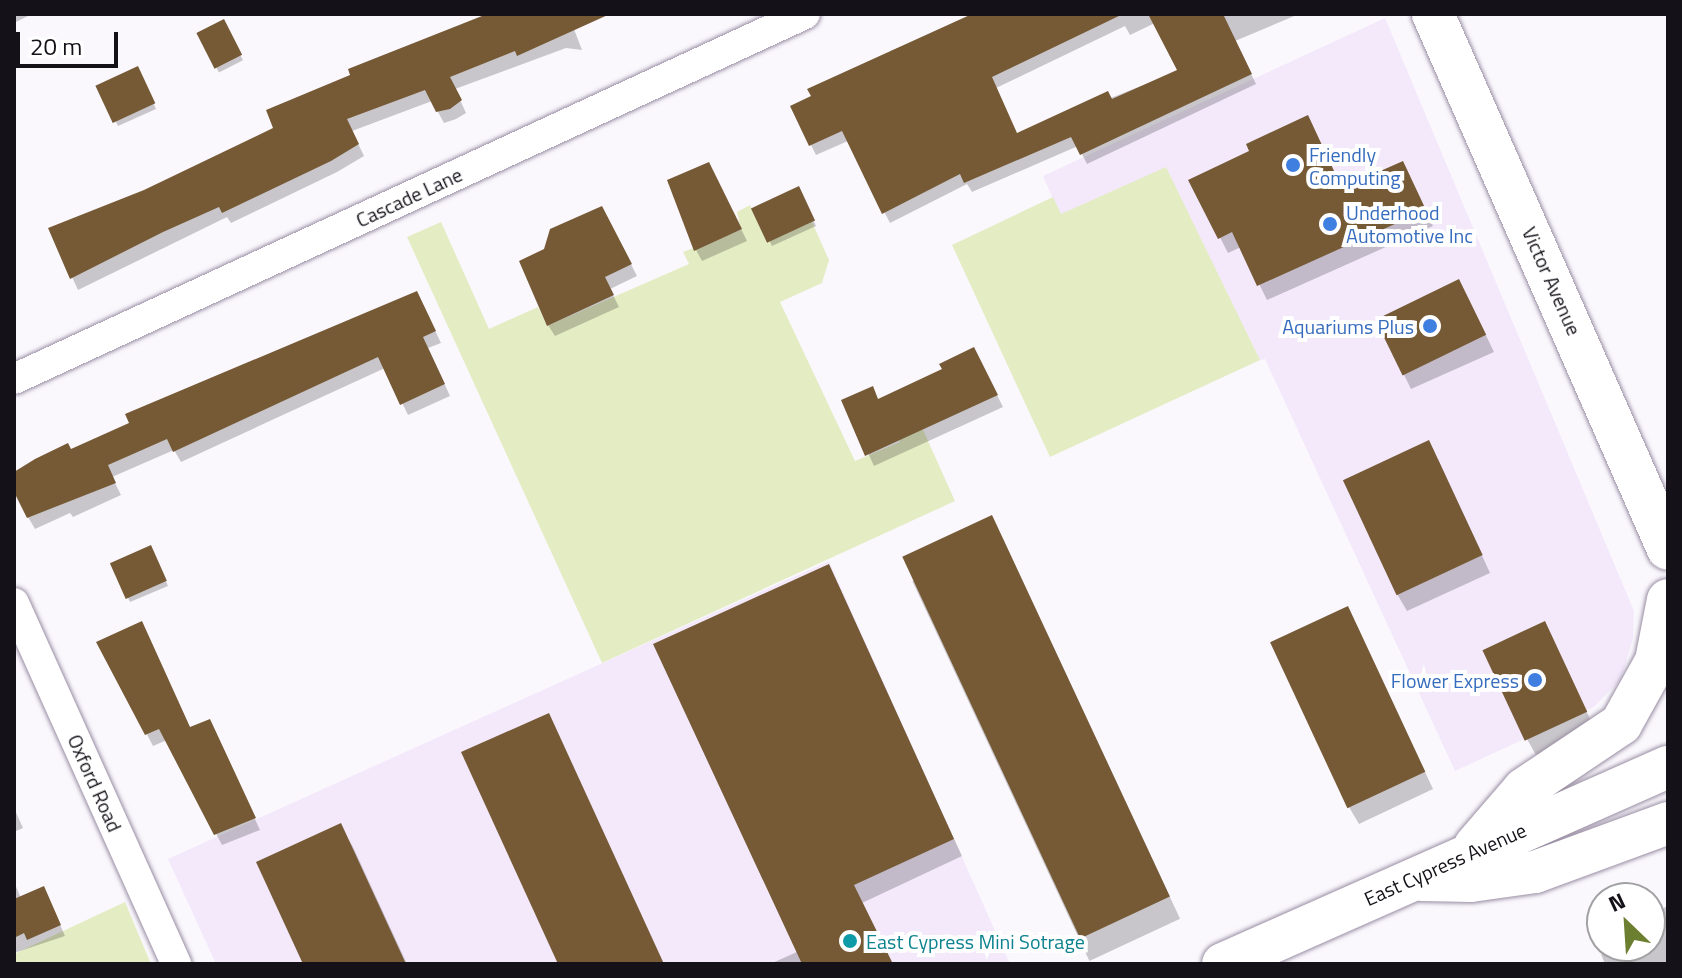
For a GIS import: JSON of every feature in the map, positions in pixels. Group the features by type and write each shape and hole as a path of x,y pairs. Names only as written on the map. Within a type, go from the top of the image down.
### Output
{"main road":[{"name":"Victor Avenue","path":"1433,14 1667,560"},
{"path":"1472,851 1524,789 1621,724 1656,661 1668,600"},
{"name":"East Cypress Avenue","path":"1223,964 1279,952 1409,879 1668,767"},
{"path":"1409,879 1471,881 1535,872 1668,823"}],"street":[{"name":"Cascade Lane","path":"14,379 805,14"},
{"name":"Oxford Road","path":"14,603 176,964"}],"shaded area":[{"path":"1385,18 1634,611 1633,638 1621,679 1594,707 1455,771 1265,359 1260,360 1166,168 1060,215 1043,176"},
{"path":"829,561 1010,964 216,964 168,859"}],"green space":[{"path":"1166,167 1260,360 1050,457 952,245 1053,197 1061,214"},
{"path":"750,205 767,242 812,222 829,260 822,283 780,302 855,461 900,442 897,434 919,421 955,501 602,663 407,237 441,222 489,329 538,307 547,326 689,264 683,252 741,230 737,212"},
{"path":"125,902 151,964 14,964 14,954"}],"building":[{"path":"487,14 610,14 517,56 515,51 450,77 462,100 450,109 436,112 425,90 347,119 359,144 331,161 222,213 219,207 163,232 70,279 48,228 144,190 273,128 266,110 350,75 348,69"},
{"path":"972,14 1123,14 992,77 1017,133 1108,91 1112,99 1177,70 1148,14 1223,14 1252,74 1080,155 1071,137 964,183 960,174 882,214 842,131 809,146 790,106 811,96 807,89"},
{"path":"224,19 242,55 215,69 196,33"},
{"path":"138,66 155,103 113,123 95,86"},
{"path":"1308,115 1342,188 1403,161 1426,210 1257,286 1232,232 1218,239 1188,180 1249,151 1246,144"},
{"path":"709,162 742,229 694,251 667,180"},
{"path":"799,186 815,220 767,243 751,208"},
{"path":"602,206 632,264 605,277 614,295 547,326 519,261 544,249 550,229"},
{"name":"Aquariums Plus","path":"1459,279 1486,335 1403,375 1375,320"},
{"path":"417,291 436,331 423,337 445,384 400,405 378,357 173,452 167,439 108,465 116,483 27,518 14,492 14,472 35,459 68,443 71,449 129,423 125,414"},
{"path":"974,347 998,395 865,456 841,400 873,386 878,399 942,369 939,364"},
{"path":"1429,440 1483,555 1397,595 1343,480"},
{"path":"992,515 1170,897 1080,938 902,557"},
{"path":"151,545 167,581 126,599 110,563"},
{"path":"829,564 954,839 854,885 893,964 802,964 653,644"},
{"path":"1348,606 1425,772 1347,808 1270,642"},
{"path":"142,621 190,727 210,719 256,818 214,835 159,729 145,735 96,642"},
{"name":"Flower Express","path":"1545,621 1587,712 1525,741 1482,650"},
{"path":"549,713 664,964 558,964 461,752"},
{"path":"341,823 406,964 303,964 256,862"},
{"path":"44,886 61,925 27,940 24,933 14,938 14,899"}],"place":[{"name":"Friendly Computing","path":"1293,165"},
{"name":"Underhood Automotive Inc","path":"1330,224"},
{"name":"Aquariums Plus","path":"1430,326"},
{"name":"Flower Express","path":"1535,680"},
{"name":"East Cypress Mini Sotrage","path":"850,941"}]}
